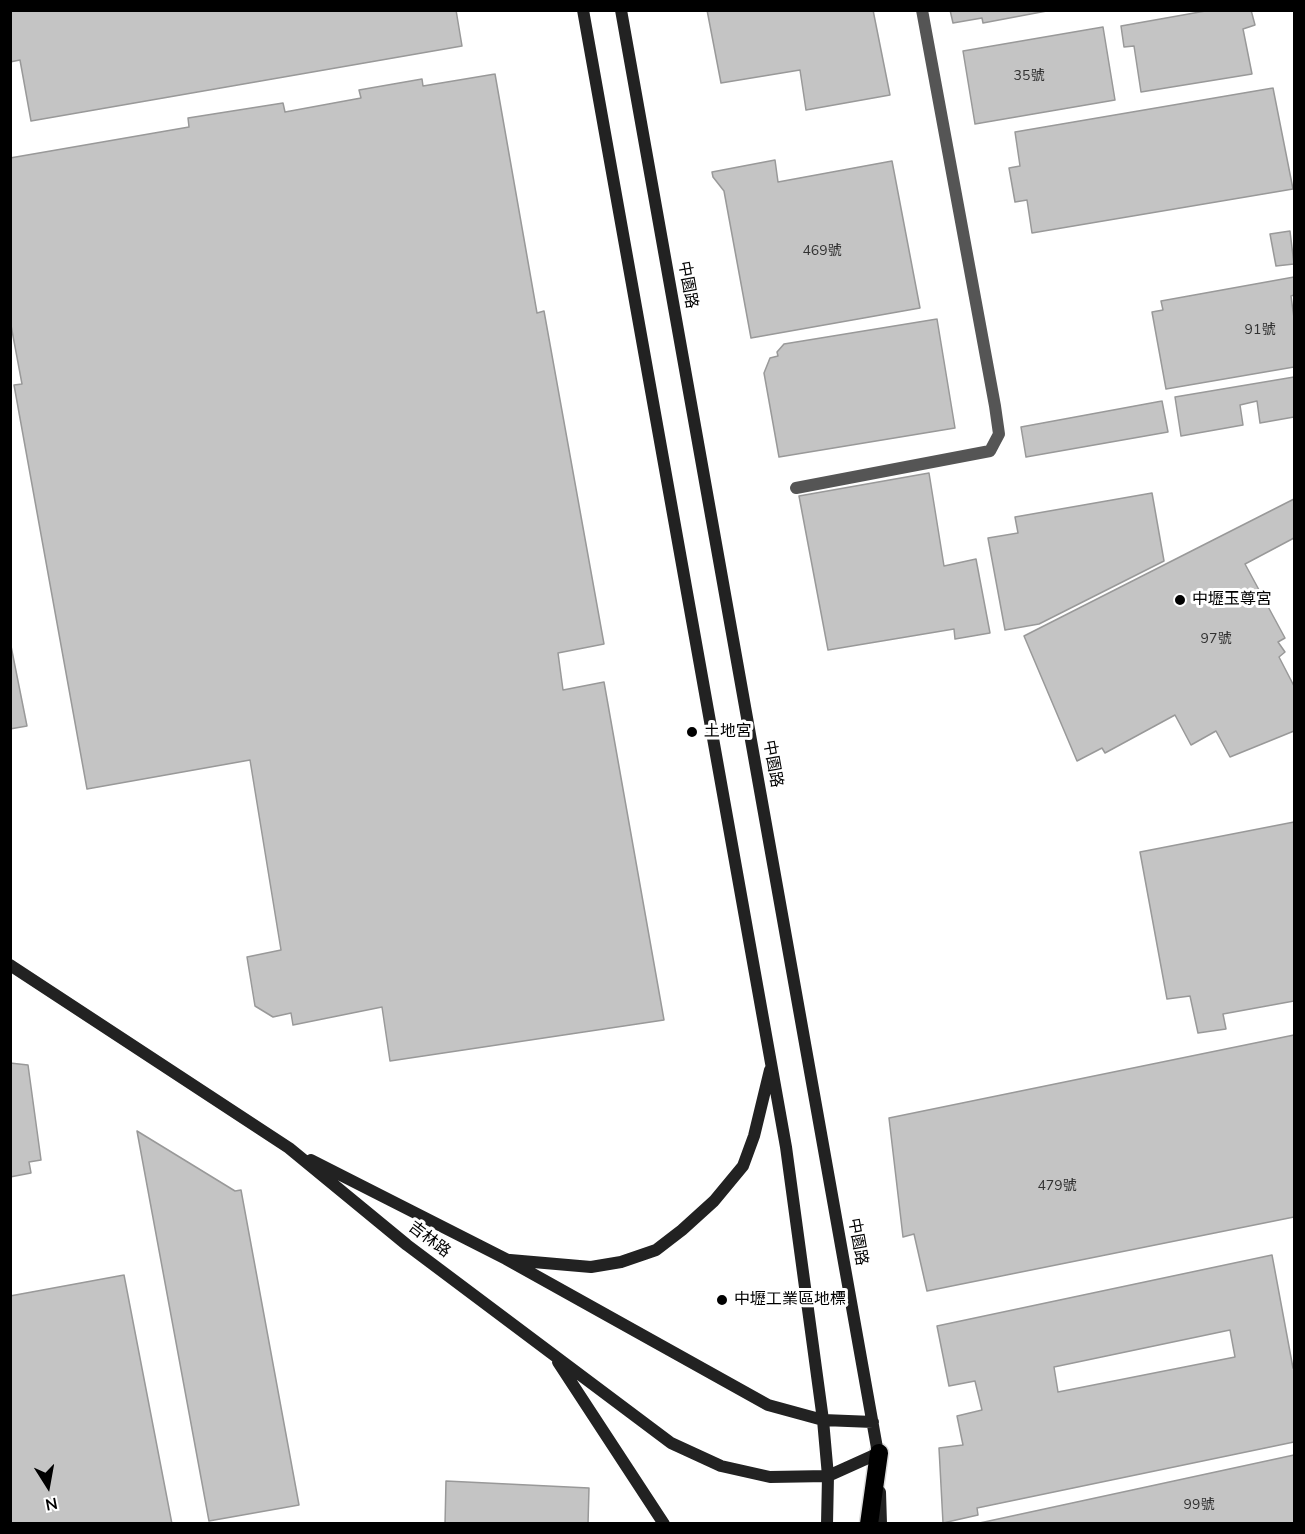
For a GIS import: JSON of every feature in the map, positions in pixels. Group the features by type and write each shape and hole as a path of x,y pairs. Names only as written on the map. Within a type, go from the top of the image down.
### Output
{"highway":[{"path":"869,1524 879,1454"}],"main road":[{"path":"583,10 786,1147 823,1420 828,1476 827,1524"},
{"name":"中園路","path":"621,10 879,1454 881,1524"},
{"name":"吉林路","path":"10,965 289,1149 407,1245 670,1443 721,1466 770,1476 828,1476"},
{"path":"506,1259 591,1267 621,1262 656,1250 714,1201 743,1166 754,1136 771,1064"},
{"name":"吉林路","path":"289,1149 506,1259 768,1406 823,1420 873,1422"},
{"path":"552,1353 664,1524"},
{"path":"828,1476 879,1454"}],"lane":[{"path":"796,488 990,451 999,434 922,10"}],"building":[{"path":"10,10 456,10 462,46 31,121 20,60 10,62"},
{"path":"707,10 873,10 890,95 806,110 800,70 721,83"},
{"path":"950,10 1052,10 983,23 982,18 953,23"},
{"path":"1211,10 1251,10 1255,25 1243,29 1252,74 1141,92 1134,46 1124,47 1121,26"},
{"path":"1103,27 1115,100 975,124 963,51"},
{"path":"495,74 537,313 544,311 604,644 558,653 563,690 604,682 664,1020 390,1061 382,1007 293,1025 291,1013 273,1017 255,1006 247,957 281,950 250,760 87,789 14,385 22,384 10,320 10,158 189,127 188,118 283,103 285,112 361,98 359,90 422,79 423,86"},
{"path":"1273,88 1293,189 1032,233 1027,200 1015,202 1009,168 1020,166 1015,132"},
{"path":"775,160 778,182 892,161 920,308 751,338 724,191 713,177 712,172"},
{"path":"1290,231 1294,264 1276,266 1270,234"},
{"path":"1294,277 1294,295 1291,296 1294,318 1294,367 1166,389 1152,312 1163,310 1161,301"},
{"path":"937,319 955,428 779,457 764,373 770,358 778,356 777,352 784,344"},
{"path":"1294,377 1294,417 1260,423 1257,401 1240,405 1243,425 1181,436 1175,397"},
{"path":"1162,401 1168,432 1026,457 1021,427"},
{"path":"929,473 944,566 976,559 990,633 955,639 954,629 828,650 799,496"},
{"path":"1152,493 1164,561 1039,624 1005,630 988,538 1018,533 1015,517"},
{"name":"中壢玉尊宮","path":"1294,499 1294,538 1245,564 1285,638 1278,642 1285,652 1279,657 1294,686 1294,731 1230,757 1216,731 1191,745 1175,715 1105,753 1102,748 1077,761 1024,636"},
{"path":"10,641 27,726 10,729"},
{"path":"1294,822 1294,1001 1223,1014 1226,1029 1198,1033 1190,996 1167,999 1140,852"},
{"path":"1294,1035 1294,1217 927,1291 914,1234 903,1237 889,1118"},
{"path":"10,1063 28,1065 41,1160 29,1162 31,1173 10,1177"},
{"path":"137,1131 235,1191 241,1190 299,1505 209,1521"},
{"path":"1272,1255 1294,1367 1294,1442 977,1508 978,1515 943,1523 939,1448 963,1445 957,1416 982,1410 975,1381 949,1386 937,1326","holes":["1230,1330 1235,1357 1058,1392 1054,1367"]},
{"path":"124,1275 172,1524 10,1524 10,1296"},
{"path":"1294,1455 1294,1524 975,1524"},
{"path":"446,1481 589,1488 588,1524 445,1524"}],"place":[{"name":"中壢玉尊宮","path":"1180,600"},
{"name":"土地宮","path":"692,732"},
{"name":"中壢工業區地標","path":"722,1300"}]}
